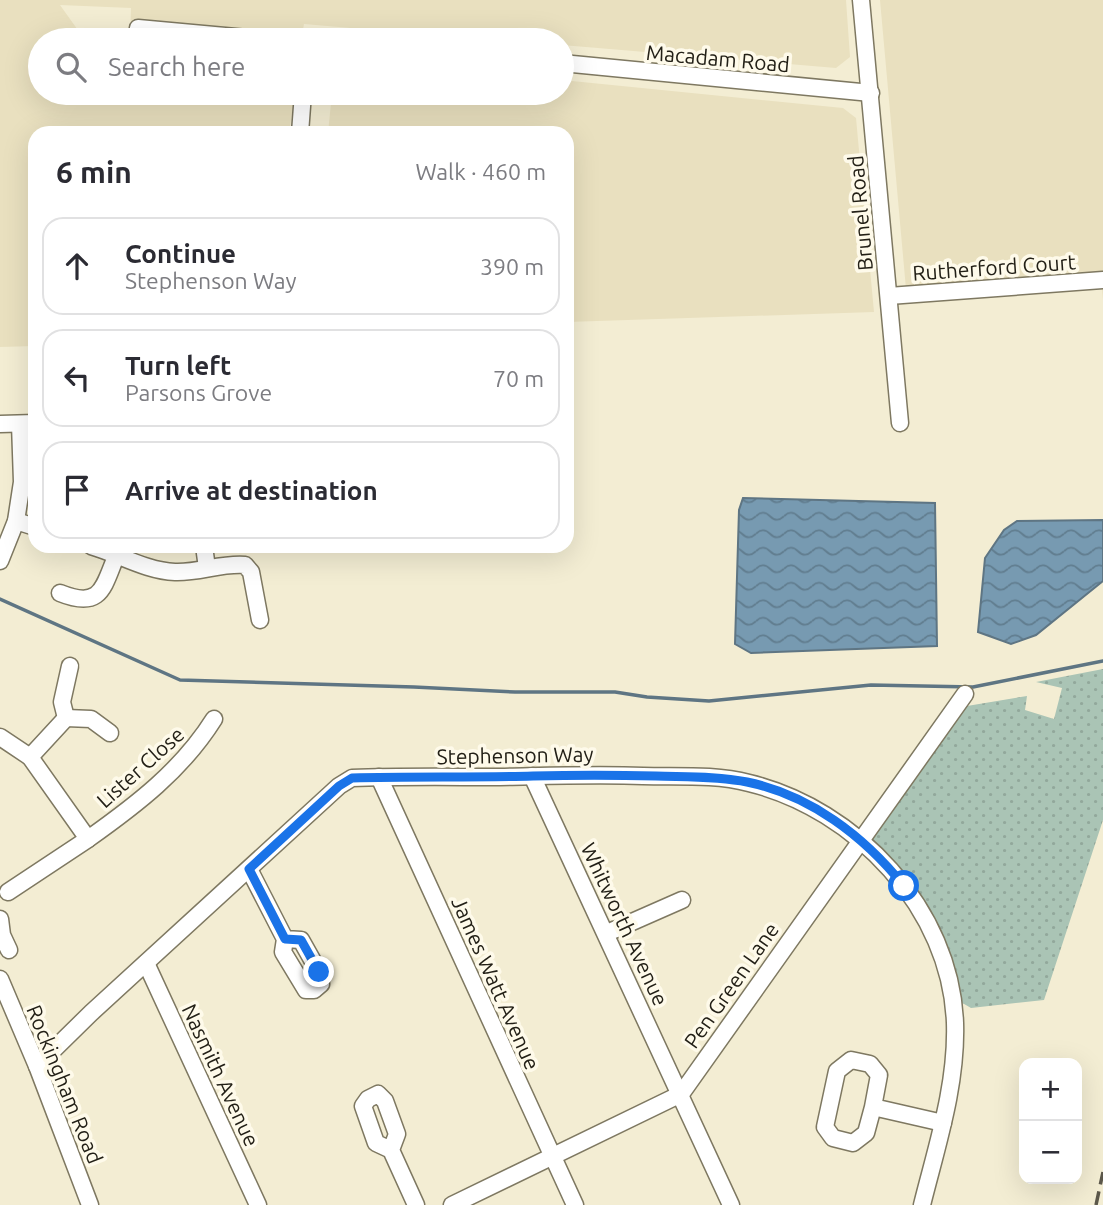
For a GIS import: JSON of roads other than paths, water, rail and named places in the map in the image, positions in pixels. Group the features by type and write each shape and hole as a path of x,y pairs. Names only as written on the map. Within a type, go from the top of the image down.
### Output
{"street":[{"name":"Brunel Road","path":"861,0 900,423"},
{"name":"Macadam Road","path":"574,64 871,93"},
{"path":"301,126 302,105"},
{"name":"Rutherford Court","path":"889,296 1103,280"},
{"path":"0,424 27,423 16,521 0,561"},
{"path":"16,521 28,525"},
{"path":"114,553 155,569 176,572 246,565 251,572 260,621"},
{"path":"205,553 208,568"},
{"path":"60,593 85,601 94,597 102,589 117,554"},
{"path":"66,718 62,702 70,666"},
{"name":"Pen Green Lane","path":"452,1205 681,1094 965,694"},
{"path":"30,757 66,718 91,719 110,733"},
{"name":"Lister Close","path":"3,890 88,839 129,810 178,767 200,743 214,719"},
{"name":"Lister Close","path":"0,737 30,757 88,839"},
{"name":"Stephenson Way","path":"37,1066 339,786 352,778 590,774 714,777 748,782 816,808 872,849 908,891 934,937 945,967 956,1025 951,1088 922,1205"},
{"name":"Whitworth Avenue","path":"532,776 732,1205"},
{"name":"James Watt Avenue","path":"379,777 575,1205"},
{"path":"249,869 285,939"},
{"path":"607,933 681,900"},
{"path":"0,919 2,935 9,950"},
{"name":"Nasmith Avenue","path":"146,963 258,1205"},
{"name":"Rockingham Road","path":"0,979 37,1066 90,1205"},
{"path":"851,1060 870,1064 879,1075 873,1107 866,1133 853,1143 833,1138 825,1127 837,1071 851,1060"},
{"path":"873,1107 943,1123"},
{"path":"391,1150 416,1205"}],"water":[{"path":"743,498 935,503 937,646 751,653 735,644 739,510"},
{"path":"1103,520 1103,581 1036,635 1011,644 978,632 985,558 1004,530 1017,521"}],"waterway":[{"path":"0,599 180,680 515,692 615,692 709,701 871,685 973,687 1103,661"}],"railway":[{"path":"1096,1205 1103,1172"}]}
